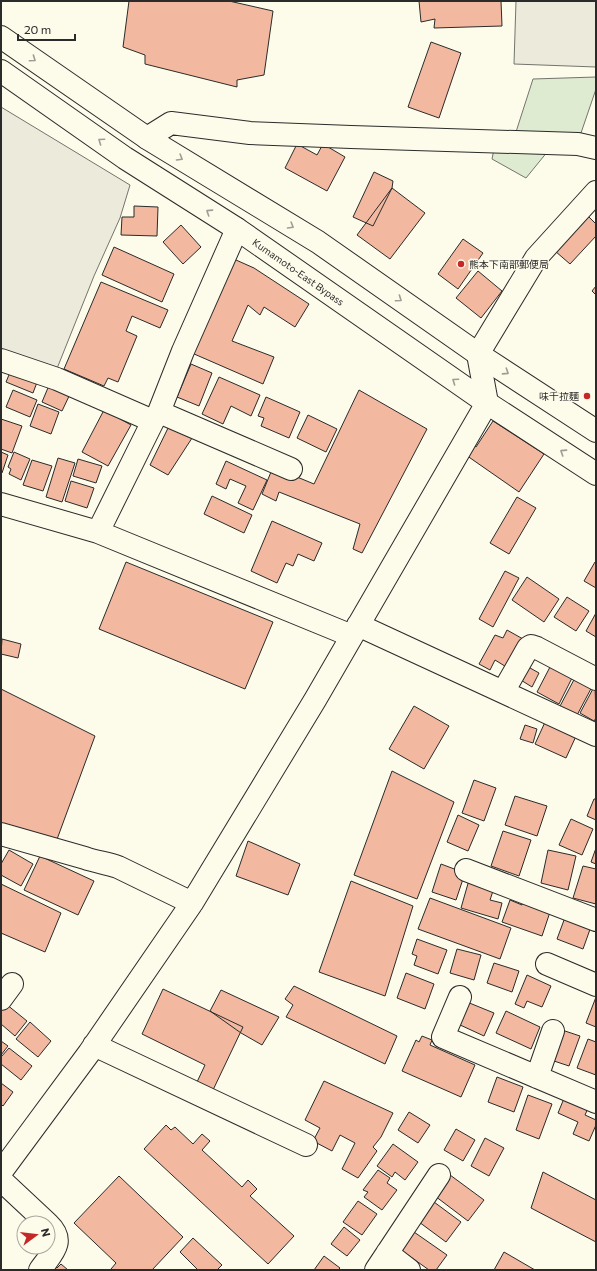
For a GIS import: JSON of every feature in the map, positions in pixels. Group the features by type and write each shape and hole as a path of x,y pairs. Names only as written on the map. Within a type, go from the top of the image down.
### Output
{"main road":[{"path":"1,37 147,138 318,242 478,354 596,431"},
{"name":"Kumamoto-East Bypass","path":"1,71 125,158 237,230 487,403 596,474"},
{"path":"147,138 171,123 250,133 578,144 596,148"},
{"path":"1,1172 94,1045 192,903 311,706 487,403 478,354 536,258 596,192"},
{"path":"98,532 156,417 237,230"},
{"path":"1,361 57,379 291,469"},
{"path":"1,504 98,532 355,630 503,692 596,735"},
{"path":"503,692 528,648 531,646 596,679"},
{"path":"1,834 118,867 192,903"},
{"path":"466,870 596,920"},
{"path":"547,964 596,985"},
{"path":"460,997 443,1037 596,1102"},
{"path":"537,1077 553,1030"},
{"path":"94,1045 306,1145"},
{"path":"410,1270 382,1262 439,1175"},
{"path":"1,1180 38,1215"},
{"path":"56,1234 56,1246"},
{"path":"40,1270 50,1255"}],"green space":[{"path":"596,77 596,89 581,133 515,135 533,79"},
{"path":"494,149 548,151 526,178 492,159"}],"shaded area":[{"path":"516,1 596,1 596,67 514,64"},
{"path":"1,107 130,185 120,218 94,276 56,371 1,354"}],"building":[{"path":"129,1 229,1 273,11 264,75 237,80 237,87 145,64 145,55 123,47"},
{"path":"419,1 501,1 502,26 434,28 435,19 421,22"},
{"path":"431,42 461,53 439,118 408,107"},
{"path":"297,144 317,155 323,144 345,157 327,191 285,168"},
{"path":"374,172 393,181 392,188 373,226 353,217"},
{"path":"392,188 425,213 390,259 357,235"},
{"path":"134,206 158,207 157,236 121,235 122,217 134,217"},
{"path":"588,216 596,224 596,236 570,264 555,251"},
{"path":"181,225 201,247 183,264 163,242"},
{"name":"熊本下南部郵便局","path":"463,239 483,253 458,289 438,274"},
{"path":"114,247 174,274 162,302 102,275"},
{"path":"218,252 254,268 309,304 295,327 264,307 260,315 248,305 232,341 274,357 263,384 185,350"},
{"path":"478,271 502,291 481,318 456,298"},
{"path":"101,282 168,310 160,328 132,316 126,331 137,336 118,382 108,378 104,386 64,369"},
{"path":"596,286 596,295 592,291"},
{"path":"191,364 212,373 199,406 177,397"},
{"path":"11,370 39,377 33,393 6,382"},
{"path":"219,377 260,395 251,416 231,406 223,424 202,414"},
{"path":"50,383 71,392 62,411 42,402"},
{"path":"13,390 37,400 30,417 6,407"},
{"path":"359,390 427,429 362,553 353,549 360,524 279,492 276,501 262,494 273,467 314,484"},
{"path":"266,397 300,412 289,438 261,426 264,418 258,416"},
{"path":"38,404 59,412 51,434 30,426"},
{"path":"104,410 131,425 108,466 82,452"},
{"path":"308,415 337,429 326,452 297,438"},
{"path":"1,419 22,426 12,453 1,449"},
{"path":"493,421 544,454 519,492 463,453 469,441 476,447"},
{"path":"170,424 194,435 168,475 150,465"},
{"path":"1,452 8,455 2,473 1,473"},
{"path":"14,452 30,459 21,480 9,474 11,469 8,467"},
{"path":"58,458 75,463 62,502 46,497"},
{"path":"78,459 102,466 96,483 73,476"},
{"path":"32,460 52,466 43,491 23,485"},
{"path":"226,461 267,480 253,510 238,503 246,486 230,479 226,489 216,484"},
{"path":"71,481 94,488 87,508 65,501"},
{"path":"212,496 252,515 244,533 204,514"},
{"path":"517,497 536,508 509,554 490,543"},
{"path":"272,521 322,543 314,561 298,554 293,566 286,563 277,583 251,571"},
{"path":"126,562 273,622 245,689 99,629"},
{"path":"595,562 596,563 596,588 584,581"},
{"path":"505,571 519,578 493,627 479,619"},
{"path":"527,577 559,599 544,622 512,600"},
{"path":"567,597 589,611 576,631 554,617"},
{"path":"596,613 596,637 586,631"},
{"path":"507,630 523,639 508,668 495,660 490,670 479,664 495,635 503,638"},
{"path":"2,639 21,644 18,658 1,654"},
{"path":"523,664 539,673 532,687 516,677"},
{"path":"550,667 572,678 559,704 537,692"},
{"path":"577,674 594,683 576,717 559,708"},
{"path":"595,685 596,718 594,721 580,713"},
{"path":"1,689 95,736 56,842 1,825"},
{"path":"414,706 449,726 424,769 389,749"},
{"path":"546,720 577,734 566,758 535,744"},
{"path":"525,725 537,729 533,743 520,739"},
{"path":"392,771 454,802 417,899 354,875"},
{"path":"474,780 496,788 484,821 462,813"},
{"path":"515,796 547,806 537,836 505,825"},
{"path":"594,799 596,799 596,820 587,816"},
{"path":"458,815 479,825 468,851 447,842"},
{"path":"571,819 593,829 582,855 559,845"},
{"path":"503,831 531,840 519,876 491,866"},
{"path":"248,841 300,864 288,895 236,876"},
{"path":"596,848 596,864 591,862"},
{"path":"9,850 33,864 21,886 1,875 1,864"},
{"path":"548,850 576,856 568,890 541,883"},
{"path":"40,856 94,881 78,915 24,890"},
{"path":"441,864 465,873 456,900 432,892"},
{"path":"583,866 596,869 596,904 573,898"},
{"path":"469,880 494,888 490,900 502,903 498,919 461,908"},
{"path":"351,881 413,906 385,996 319,972"},
{"path":"1,884 61,913 45,952 1,933"},
{"path":"430,898 511,928 500,959 418,929"},
{"path":"524,899 551,909 542,936 502,922 510,900 522,905"},
{"path":"567,912 593,921 583,949 557,939"},
{"path":"417,939 447,950 438,974 414,965 417,956 412,954"},
{"path":"457,949 481,955 474,980 450,973"},
{"path":"494,963 519,971 512,992 487,983"},
{"path":"406,973 434,984 425,1009 397,998"},
{"path":"527,975 551,986 542,1007 527,1001 524,1008 515,1004"},
{"path":"294,986 397,1036 385,1064 286,1017 293,1005 285,999"},
{"path":"163,989 243,1027 213,1090 197,1082 205,1065 142,1034"},
{"path":"221,990 279,1017 262,1045 241,1033 210,1011"},
{"path":"596,997 596,1027 586,1023"},
{"path":"467,1002 494,1013 484,1036 458,1024"},
{"path":"6,1004 27,1021 15,1036 1,1024 1,1010"},
{"path":"506,1011 540,1027 531,1049 496,1033"},
{"path":"30,1022 51,1041 38,1057 16,1039"},
{"path":"562,1030 580,1036 569,1066 551,1060"},
{"path":"422,1036 432,1040 430,1045 475,1065 461,1097 402,1071 416,1040 419,1042"},
{"path":"588,1039 596,1042 596,1075 577,1068"},
{"path":"1,1041 8,1046 1,1055"},
{"path":"9,1048 32,1066 21,1080 1,1064 1,1057"},
{"path":"497,1077 523,1087 514,1112 488,1102"},
{"path":"324,1081 393,1113 381,1137 373,1147 377,1151 358,1178 342,1169 355,1143 340,1135 332,1151 313,1141 320,1128 305,1120"},
{"path":"1,1083 13,1092 3,1106 1,1104"},
{"path":"528,1095 552,1104 539,1139 516,1130"},
{"path":"565,1096 589,1106 585,1115 596,1120 596,1125 589,1141 573,1134 578,1122 558,1113"},
{"path":"409,1112 430,1125 418,1143 398,1130"},
{"path":"166,1125 171,1130 175,1127 193,1144 202,1134 210,1141 202,1150 242,1187 248,1180 257,1189 250,1196 294,1236 268,1264 144,1149"},
{"path":"456,1129 475,1140 463,1161 444,1150"},
{"path":"485,1138 504,1148 489,1176 471,1166"},
{"path":"393,1144 418,1162 405,1180 395,1172 392,1177 377,1166"},
{"path":"378,1170 390,1178 387,1183 397,1190 382,1210 364,1197 368,1192 363,1190"},
{"path":"446,1172 484,1200 468,1221 431,1193"},
{"path":"543,1172 596,1200 596,1242 531,1208"},
{"path":"119,1176 183,1237 152,1270 112,1270 111,1269 116,1263 74,1223"},
{"path":"358,1201 377,1214 362,1235 343,1222"},
{"path":"434,1202 461,1222 446,1242 419,1222"},
{"path":"344,1227 360,1240 347,1256 331,1244"},
{"path":"414,1232 447,1255 436,1270 429,1270 401,1250"},
{"path":"193,1238 222,1265 217,1270 198,1270 180,1252"},
{"path":"504,1252 535,1270 494,1270"},
{"path":"324,1256 340,1268 338,1270 314,1270"},
{"path":"52,1264 57,1268 61,1264 68,1270 46,1270"}],"place":[{"name":"熊本下南部郵便局","path":"461,264"},
{"name":"味千拉麵","path":"587,396"}]}
